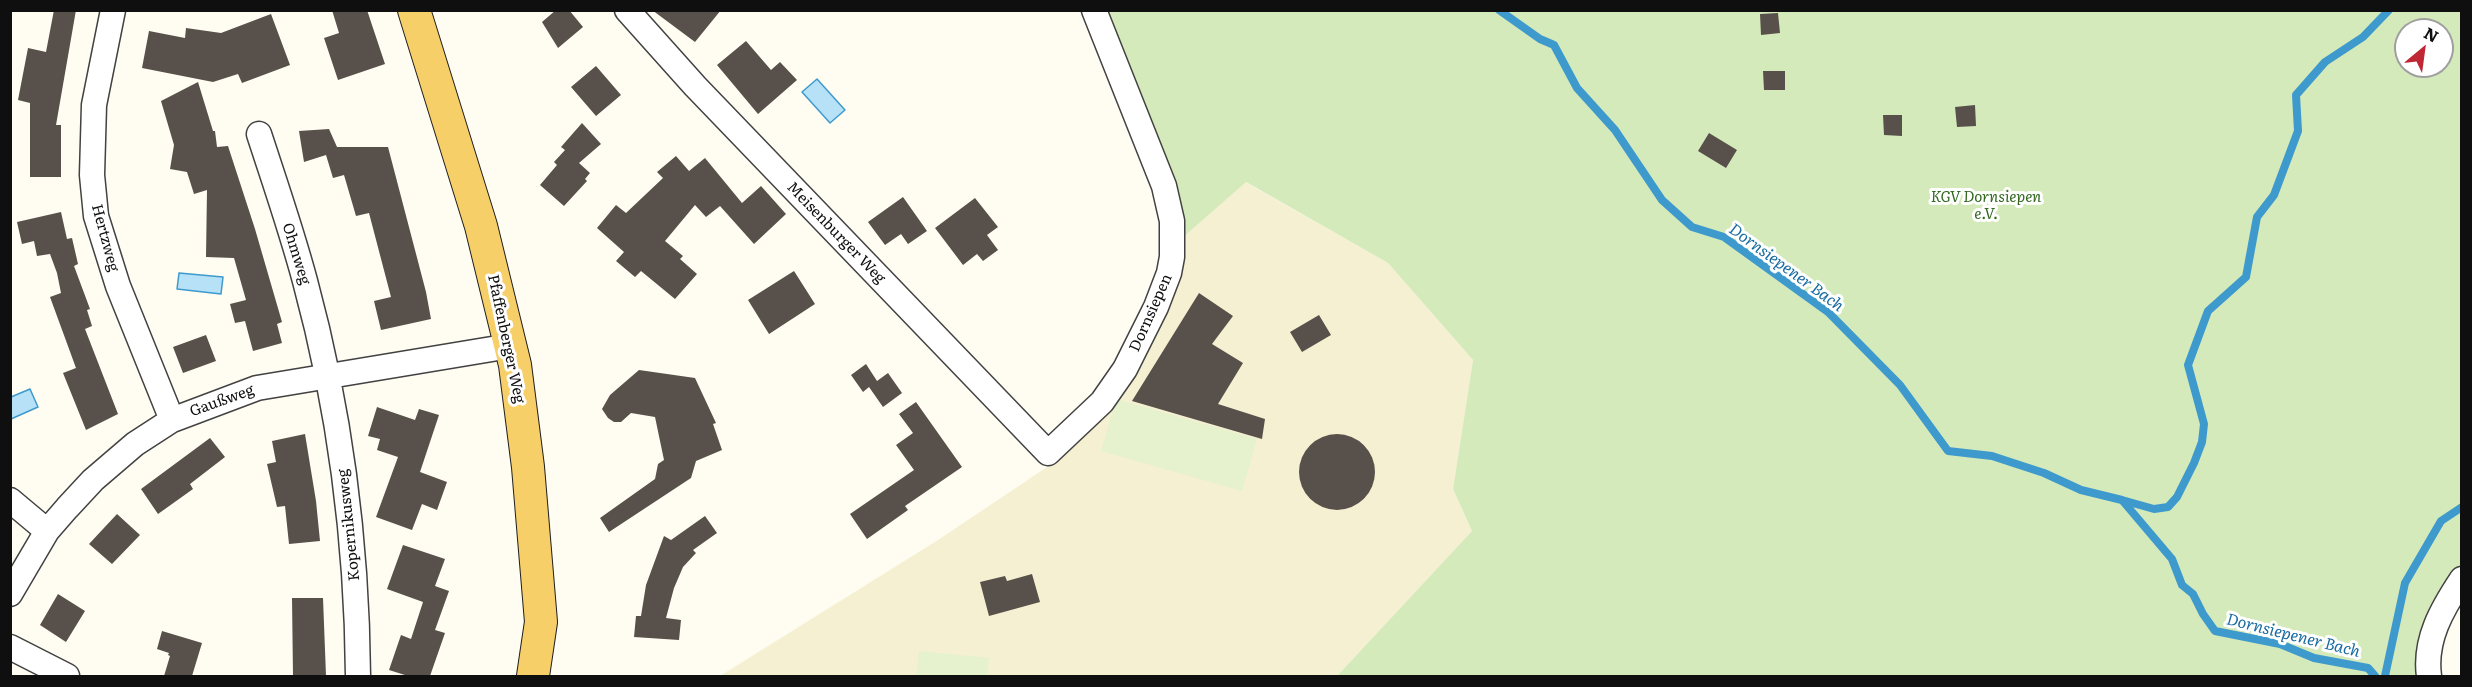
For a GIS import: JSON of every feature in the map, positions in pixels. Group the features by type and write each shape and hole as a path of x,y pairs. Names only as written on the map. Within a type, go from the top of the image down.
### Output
{"main road":[{"name":"Pfaffenberger Weg","path":"414,10 481,226 510,346 528,466 540,601 541,622 533,676"}],"street":[{"name":"Hertzweg","path":"113,10 94,105 92,174 96,216 118,286 172,420"},
{"name":"Meisenburger Weg","path":"627,10 695,86 1048,453"},
{"name":"Dornsiepen","path":"1048,453 1102,402 1125,369 1156,307 1170,273 1173,257 1172,221 1164,186 1094,10"},
{"name":"Ohmweg","path":"259,134 305,282 327,375"},
{"name":"Gaußweg","path":"10,594 47,531 93,480 135,444 172,420 257,388 510,346"},
{"name":"Kopernikusweg","path":"327,375 350,521 356,592 358,676"},
{"path":"10,500 47,531"},
{"path":"2429,676 2428,668 2435,624 2462,579"},
{"path":"10,647 67,676"}],"shaded area":[{"path":"1245,182 1388,263 1473,360 1453,489 1472,531 1337,676 720,676 938,540 1059,459 1105,406 1181,239"}],"green space":[{"name":"KGV Dornsiepen e.V.","path":"1103,11 2461,11 2461,566 2441,597 2422,676 1337,676 1472,531 1453,489 1473,360 1388,263 1246,182 1181,239"},
{"path":"1116,399 1257,439 1242,491 1101,451"},
{"path":"919,651 989,658 987,676 916,676"}],"water":[{"path":"817,79 845,110 830,123 802,92"},
{"path":"179,273 223,277 221,294 177,289"},
{"path":"30,389 38,407 11,419 11,397"}],"building":[{"path":"54,10 76,10 56,125 61,125 61,177 30,177 30,103 18,100 28,48 46,52"},
{"path":"332,10 367,10 385,64 338,80 324,38 339,33"},
{"path":"556,10 569,10 583,27 558,48 542,22"},
{"path":"652,10 721,10 695,42"},
{"path":"1778,13 1780,33 1761,35 1760,14"},
{"path":"271,14 290,65 242,83 238,74 213,82 142,68 149,31 185,38 186,28 221,33"},
{"path":"746,41 771,70 780,62 797,80 758,114 717,65"},
{"path":"596,66 621,95 596,116 571,87"},
{"path":"1763,71 1785,71 1785,90 1764,90"},
{"path":"198,82 213,131 215,131 217,147 228,146 282,322 277,324 282,343 253,351 245,321 235,323 230,304 246,300 234,258 206,257 207,190 194,194 187,172 170,169 174,145 161,101"},
{"path":"1975,105 1976,126 1957,127 1955,107"},
{"path":"1883,115 1902,115 1902,136 1884,135"},
{"path":"582,123 601,144 579,163 590,173 585,179 587,181 564,206 540,185 557,165 554,162 565,150 561,147"},
{"path":"329,129 337,147 388,147 431,319 381,330 374,301 391,297 369,213 356,216 344,175 333,178 326,155 304,162 299,131"},
{"path":"1709,133 1737,150 1726,168 1698,151"},
{"path":"676,156 689,171 705,158 742,203 761,186 786,214 754,244 720,206 706,217 695,205 665,241 683,256 680,259 697,274 675,299 641,271 635,277 616,261 624,252 597,228 616,205 626,213 663,178 657,172"},
{"path":"903,197 927,231 908,244 901,234 885,245 868,222"},
{"path":"975,198 998,227 987,235 998,250 983,261 977,254 963,265 935,228"},
{"path":"61,212 67,239 72,238 78,264 74,266 90,309 87,310 92,326 85,329 118,414 86,430 63,373 76,368 50,297 61,293 57,273 50,254 37,256 34,241 22,244 17,222"},
{"path":"794,271 815,304 769,334 748,300"},
{"path":"1199,293 1233,316 1212,344 1243,363 1218,404 1265,419 1262,439 1132,401"},
{"path":"1319,315 1331,335 1302,352 1290,332"},
{"path":"206,335 216,361 183,373 173,347"},
{"path":"866,364 877,381 888,373 902,393 883,407 869,387 863,392 851,375"},
{"path":"639,370 695,378 716,423 713,424 722,450 696,461 691,478 609,532 600,518 655,479 658,464 664,460 655,417 631,413 621,422 614,422 602,409 610,395"},
{"path":"916,402 962,467 905,506 908,510 867,539 850,514 914,470 896,445 913,433 899,414"},
{"path":"377,407 415,420 419,409 439,415 420,472 447,482 437,510 422,504 412,530 376,517 398,457 377,450 380,439 368,436"},
{"path":"305,434 320,541 289,544 285,506 277,507 267,464 276,462 272,441"},
{"path":"1337,434 1351,437 1364,445 1372,458 1375,472 1372,486 1364,499 1351,507 1337,510 1323,507 1310,499 1302,486 1299,472 1302,458 1310,445 1323,437"},
{"path":"210,438 225,457 190,484 193,489 158,514 141,489"},
{"path":"117,514 140,535 112,564 89,544"},
{"path":"705,516 717,533 693,550 696,553 683,567 674,588 666,618 681,620 679,640 634,637 636,616 641,616 646,585 664,536 671,540"},
{"path":"403,545 445,559 435,586 449,591 435,630 445,633 430,676 408,676 389,670 401,635 411,639 423,602 387,589"},
{"path":"1032,574 1040,602 989,616 980,582 1005,576 1007,581"},
{"path":"58,594 85,611 66,642 40,625"},
{"path":"292,598 323,598 326,676 293,676"},
{"path":"162,631 202,643 192,676 164,676 170,656 169,653 157,649"}],"waterway":[{"name":"Dornsiepener Bach","path":"1499,10 1540,39 1554,45 1577,88 1615,130 1662,200 1692,227 1724,237 1828,312 1900,385 1948,451 1992,456 2044,473 2081,490 2122,500 2172,559 2182,585 2193,594 2215,631 2280,644 2314,658 2368,668 2375,676"},
{"path":"2122,500 2154,509 2168,507 2177,497 2202,442 2204,424 2188,365 2208,311 2246,277 2257,217 2274,195 2298,131 2296,95 2325,62 2363,37 2389,10"},
{"path":"2385,676 2405,583 2441,521 2462,507"}]}
